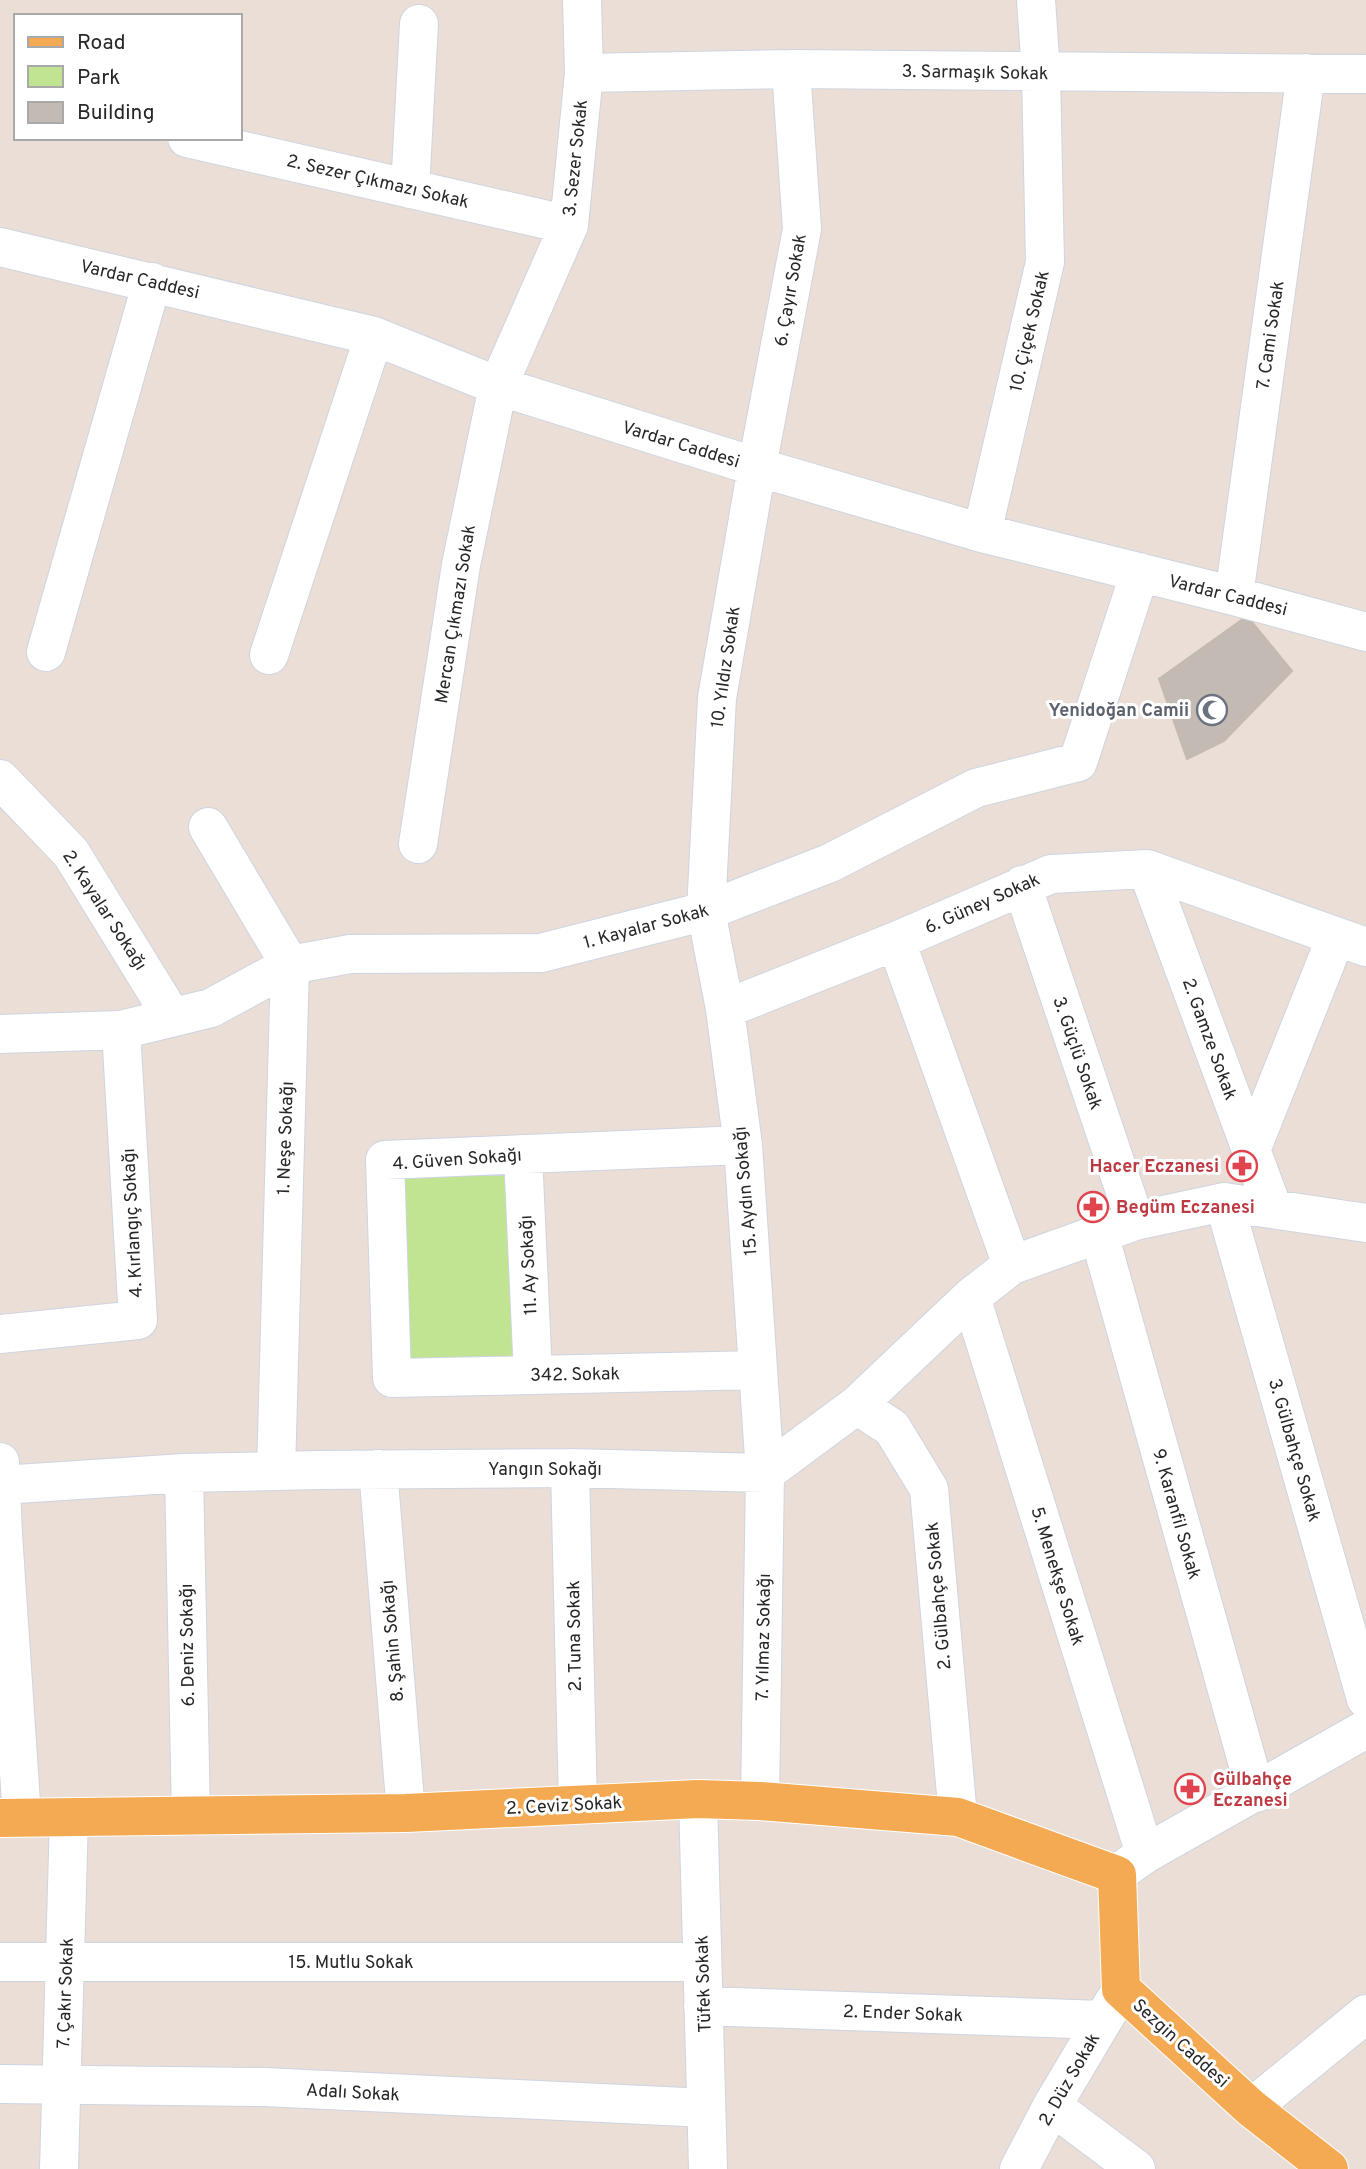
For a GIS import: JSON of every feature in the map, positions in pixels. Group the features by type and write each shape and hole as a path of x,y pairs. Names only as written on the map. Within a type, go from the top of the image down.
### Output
{"main road":[{"name":"2. Ceviz Sokak","path":"11,1818 405,1813 698,1798 958,1817 1131,1864"},
{"name":"Sezgin Caddesi","path":"1131,1864 1112,2004 1329,2169"}],"street":[{"name":"3. Sezer Sokak","path":"498,386 569,225 584,73 582,0"},
{"name":"10. Çiçek Sokak","path":"982,533 1045,262 1041,73 1036,0"},
{"path":"410,189 419,24"},
{"name":"3. Sarmaşık Sokak","path":"584,73 791,69 1366,74"},
{"name":"6. Çayır Sokak","path":"757,467 802,229 791,69"},
{"name":"7. Cami Sokak","path":"1234,596 1306,73"},
{"name":"2. Sezer Çıkmazı Sokak","path":"196,140 569,225"},
{"name":"Vardar Caddesi","path":"0,247 374,336 498,386 757,467 982,533 1366,632"},
{"path":"46,652 152,282"},
{"path":"270,655 374,336"},
{"name":"Mercan Çıkmazı Sokak","path":"418,844 461,565 498,386"},
{"name":"10. Yıldız Sokak","path":"706,911 717,698 757,467"},
{"name":"1. Kayalar Sokak","path":"0,1034 121,1030 211,1008 290,965 350,954 541,953 706,911 830,863 976,788 1078,762 1140,572"},
{"name":"2. Kayalar Sokağı","path":"0,779 71,853 172,1017"},
{"path":"208,827 290,965"},
{"name":"6. Güney Sokak","path":"725,1009 896,941 1051,874 1147,869 1351,942"},
{"name":"2. Gamze Sokak","path":"1147,869 1273,1209"},
{"name":"3. Güçlü Sokak","path":"1022,885 1135,1221"},
{"name":"15. Aydın Sokağı","path":"706,911 725,1009 743,1145 765,1473"},
{"path":"896,941 1012,1265"},
{"path":"1251,1150 1351,942"},
{"name":"1. Neşe Sokağı","path":"275,1471 290,965"},
{"name":"4. Kırlangıç Sokağı","path":"0,1334 138,1320 121,1030"},
{"name":"4. Güven Sokağı","path":"392,1378 385,1160 743,1145"},
{"name":"11. Ay Sokağı","path":"523,1154 533,1375"},
{"path":"765,1473 857,1405 971,1297 1012,1265 1135,1221 1224,1202 1366,1223"},
{"name":"3. Gülbahçe Sokak","path":"1224,1202 1366,1699"},
{"name":"9. Karanfil Sokak","path":"1099,1234 1256,1793"},
{"name":"5. Menekşe Sokak","path":"971,1297 1131,1864"},
{"name":"342. Sokak","path":"392,1378 758,1370"},
{"name":"2. Gülbahçe Sokak","path":"857,1405 892,1428 929,1489 958,1817"},
{"name":"Yangın Sokağı","path":"1,1474 570,1468 765,1473"},
{"name":"2. Tuna Sokak","path":"570,1468 578,1805"},
{"name":"8. Şahin Sokağı","path":"378,1469 405,1813"},
{"name":"6. Deniz Sokağı","path":"184,1473 191,1816"},
{"name":"7. Yılmaz Sokağı","path":"760,1801 765,1473"},
{"path":"1,1474 11,1818"},
{"path":"1131,1864 1366,1729"},
{"name":"Tüfek Sokak","path":"698,1798 708,2169"},
{"name":"7. Çakır Sokak","path":"58,2169 69,1817"},
{"name":"15. Mutlu Sokak","path":"0,1962 702,1962"},
{"name":"2. Ender Sokak","path":"704,2006 1112,2004"},
{"name":"2. Düz Sokak","path":"1019,2169 1052,2106 1112,2004"},
{"path":"1251,2108 1366,2014"},
{"name":"Adalı Sokak","path":"0,2084 264,2087 706,2108"},
{"path":"1052,2106 1136,2169"}],"green space":[{"path":"512,1171 520,1365 404,1366 398,1176"}],"building":[{"name":"Yenidoğan Camii","path":"1247,616 1292,671 1224,741 1187,759 1159,679"}],"place":[{"name":"Yenidoğan Camii","path":"1212,710"},
{"name":"Hacer Eczanesi","path":"1242,1166"},
{"name":"Begüm Eczanesi","path":"1093,1207"},
{"name":"Gülbahçe Eczanesi","path":"1190,1789"}]}
